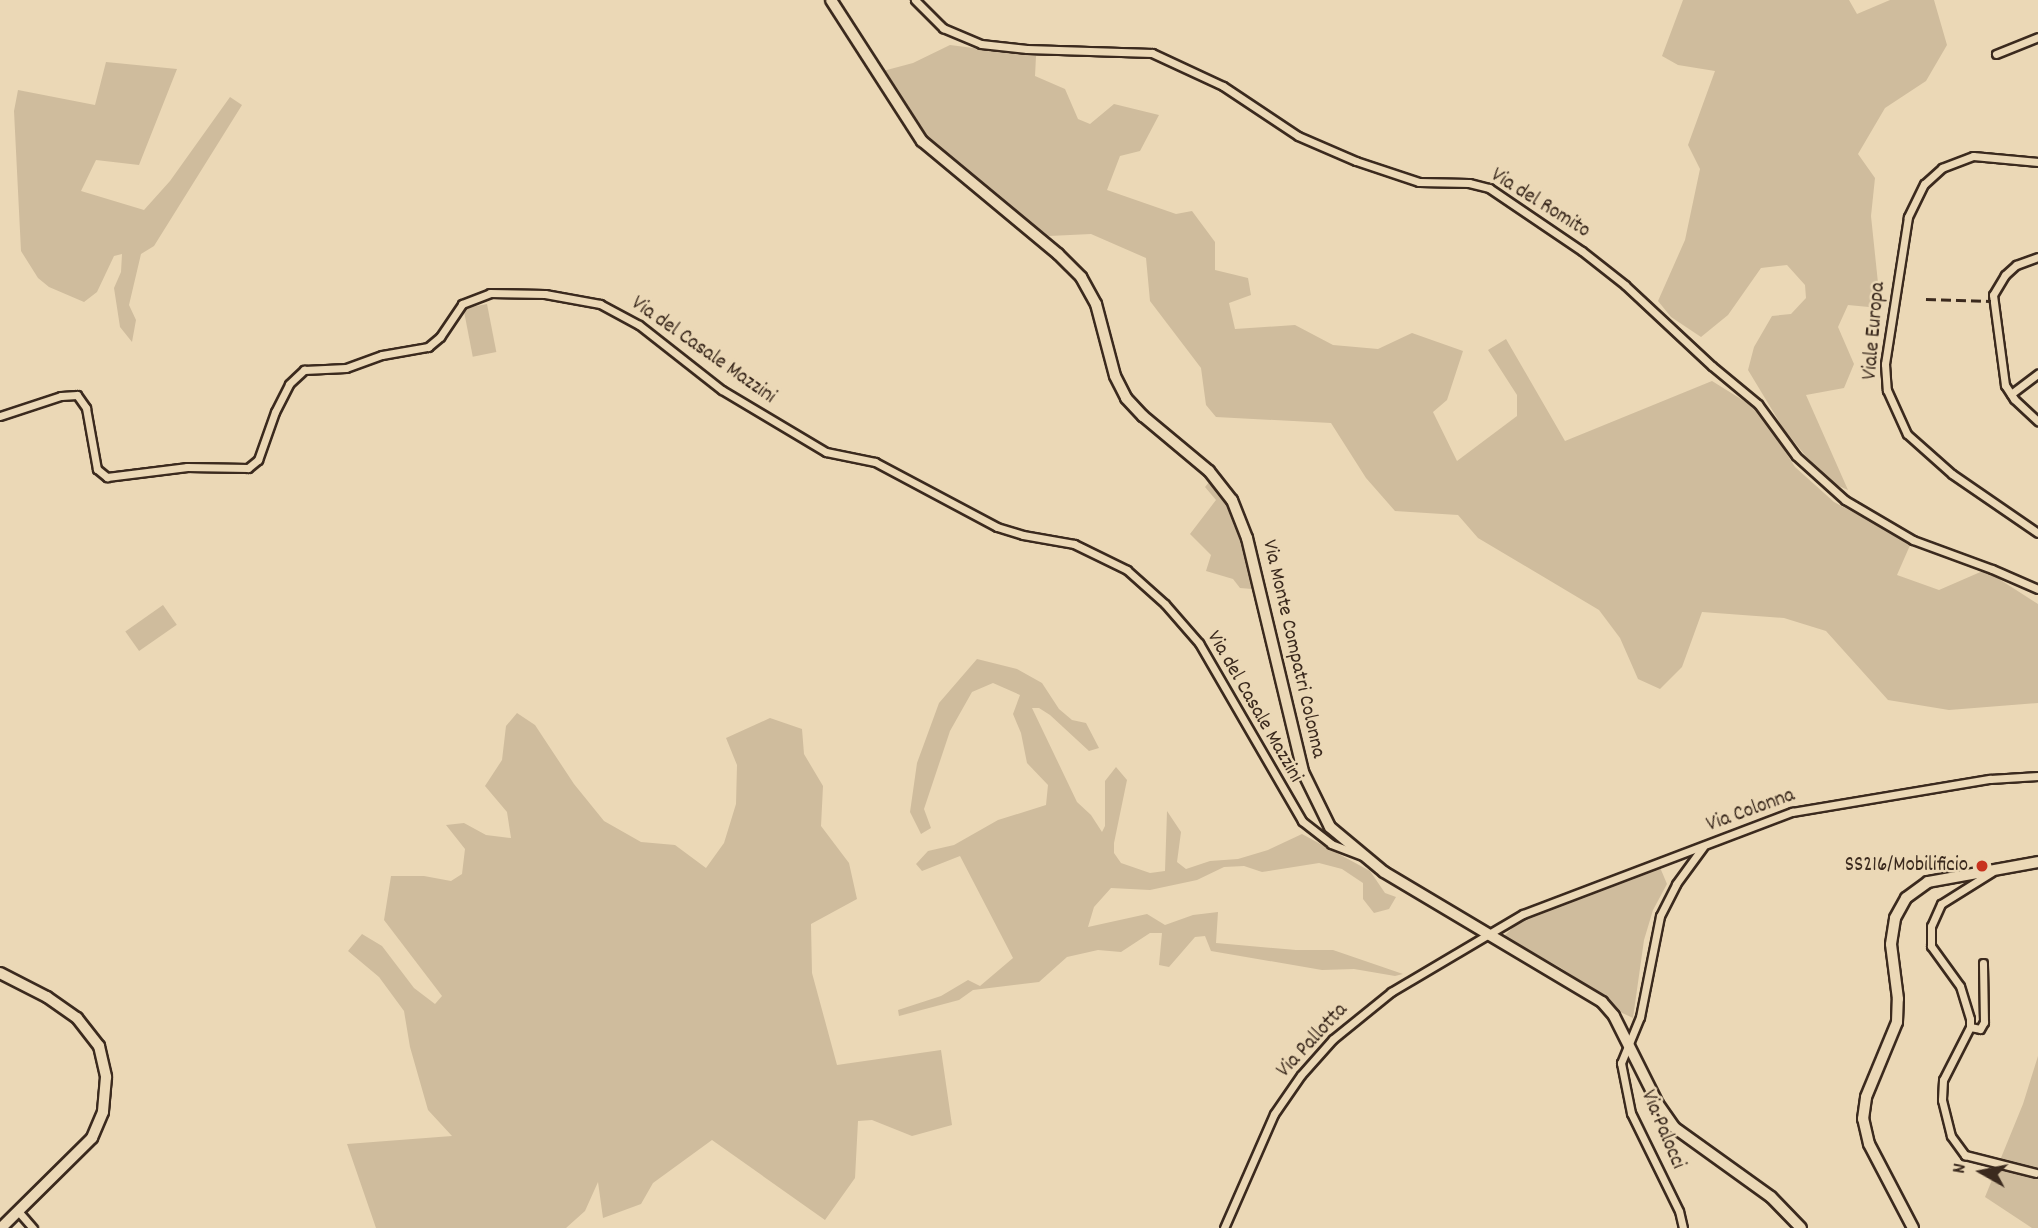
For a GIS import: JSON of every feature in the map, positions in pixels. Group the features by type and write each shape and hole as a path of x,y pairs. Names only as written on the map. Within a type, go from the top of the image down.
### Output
{"main road":[{"path":"1913,1228 1871,1149 1863,1119 1865,1101 1892,1040 1898,1018 1891,944 1893,923 1903,902 1927,882 2038,862"}],"street":[{"name":"Via Monte Compatri Colonna","path":"831,0 922,141 1079,273 1096,304 1113,370 1126,398 1143,416 1209,471 1232,500 1247,538 1306,781 1330,827 1362,856 1602,1002 1628,1044 1658,1104 1675,1128 1771,1197 1801,1228"},
{"name":"Via del Romito","path":"915,0 939,26 977,43 1027,50 1152,53 1223,86 1298,136 1356,162 1419,182 1469,183 1489,188 1588,255 1625,285 1712,366 1758,404 1791,451 1832,490 1888,527 1953,557 1993,569 2038,589"},
{"path":"1996,54 2038,37"},
{"name":"Viale Europa","path":"2038,162 1973,156 1942,168 1918,192 1908,216 1892,304 1885,364 1891,402 1907,434 1924,452 1952,474 2034,526 2038,533"},
{"path":"2038,257 2016,264 1998,284 1993,295 2001,367 2011,394 2038,421"},
{"name":"Via del Casale Mazzini","path":"0,416 61,396 76,395 86,408 97,469 107,477 187,467 248,468 258,460 272,419 290,382 304,370 346,368 382,355 428,347 440,337 462,304 490,293 545,294 600,304 639,325 728,394 824,450 875,462 997,527 1023,536 1074,544 1127,570 1169,608 1199,643 1302,821 1331,844 1362,856"},
{"path":"2011,394 2038,374"},
{"name":"Via Colonna","path":"1491,934 1546,903 1792,811 1990,779 2038,776"},
{"name":"Via Palocci","path":"1683,1228 1680,1214 1627,1100 1621,1063 1640,1017 1660,916 1676,884 1703,846"},
{"path":"1996,870 1944,901 1937,908 1931,926 1931,946 1963,991 1970,1027 1942,1083 1944,1110 1951,1136 1962,1152 1971,1158 2036,1174"},
{"name":"Via Pallotta","path":"1224,1228 1274,1114 1322,1050 1385,996 1446,957 1491,934"},
{"path":"1970,1027 1980,1029 1984,1022 1983,963"},
{"path":"0,974 47,997 77,1018 99,1046 106,1077 102,1116 92,1138 1,1228"},
{"path":"18,1211 33,1228"}],"shaded area":[{"path":"1683,0 1849,0 1857,14 1890,0 1934,0 1947,45 1926,81 1885,108 1858,154 1875,178 1871,216 1878,283 1869,307 1848,305 1838,327 1854,364 1844,388 1806,395 1848,490 1832,483 1808,459 1783,428 1748,370 1754,347 1772,316 1791,314 1806,298 1805,285 1787,265 1761,268 1728,315 1701,337 1671,317 1658,301 1685,240 1700,169 1688,145 1715,71 1678,65 1662,56"},
{"path":"950,45 1036,56 1035,76 1065,89 1078,119 1090,124 1114,104 1159,115 1140,151 1120,156 1107,190 1176,214 1192,211 1215,242 1215,270 1248,278 1251,295 1229,303 1235,329 1295,325 1333,345 1378,349 1412,333 1463,351 1447,400 1433,412 1457,461 1517,416 1517,395 1488,350 1506,339 1565,441 1712,381 1749,404 1766,422 1795,467 1834,502 1911,543 1897,575 1939,590 1985,570 2038,604 2038,703 1949,710 1888,700 1826,631 1784,618 1702,612 1682,667 1660,689 1638,679 1620,638 1599,610 1478,538 1458,515 1395,511 1366,478 1331,423 1216,417 1206,405 1201,368 1150,301 1146,258 1091,234 1049,236 959,168 919,130 883,71 913,63"},
{"path":"106,62 177,69 139,165 96,160 81,191 144,210 170,181 230,97 242,105 154,246 141,254 129,305 136,320 132,342 120,327 114,288 121,272 122,254 114,256 97,292 84,302 49,287 38,278 21,251 14,111 18,90 95,105"},
{"path":"487,304 496,352 473,357 463,309"},
{"path":"1210,481 1227,503 1236,523 1252,589 1240,588 1233,579 1206,571 1211,555 1190,534 1216,500 1205,487"},
{"path":"163,605 177,625 139,651 125,631"},
{"path":"977,659 1017,669 1042,683 1059,709 1072,720 1086,723 1099,748 1089,751 1050,715 1039,708 1032,708 1077,802 1091,815 1102,832 1105,826 1105,781 1116,767 1127,780 1114,843 1114,853 1121,863 1150,873 1165,871 1167,811 1181,832 1177,862 1186,869 1210,861 1238,859 1268,850 1302,834 1370,871 1385,893 1396,897 1389,909 1374,913 1363,899 1363,883 1342,869 1319,863 1262,872 1244,866 1224,867 1197,880 1150,890 1111,888 1094,907 1088,927 1147,914 1165,925 1193,915 1218,912 1216,943 1296,950 1333,950 1403,974 1395,976 1354,969 1322,970 1211,951 1205,936 1195,937 1169,967 1159,965 1162,933 1150,933 1121,952 1098,950 1067,957 1039,982 973,990 959,1000 899,1016 898,1010 941,996 968,980 980,986 1013,958 960,856 922,871 916,864 928,851 954,845 998,820 1046,805 1048,785 1027,763 1021,733 1013,714 1020,695 993,683 972,692 950,731 924,809 931,828 921,834 910,812 917,763 939,703"},
{"path":"517,713 535,725 574,784 604,821 641,842 675,845 706,868 724,843 736,804 737,765 726,738 770,718 802,729 804,754 823,786 821,826 849,863 857,899 811,924 812,973 837,1065 941,1050 952,1125 912,1136 872,1120 858,1121 855,1178 825,1220 712,1140 653,1183 641,1204 603,1218 598,1182 585,1211 566,1228 376,1228 347,1144 452,1136 428,1110 410,1047 404,1011 379,977 348,951 362,934 382,946 414,988 435,1004 442,996 384,920 391,876 424,876 451,881 462,874 465,849 446,825 464,823 486,835 511,838 507,812 485,786 502,760 506,726"},
{"path":"1659,865 1667,884 1653,910 1644,940 1633,1018 1618,1011 1600,994 1561,968 1504,936 1522,919"},
{"path":"2038,1056 2038,1228 2032,1228 1985,1197 2023,1104"}],"railway":[{"path":"1926,299 1991,301"}],"place":[{"name":"SS216/Mobilificio","path":"1982,866"}]}
